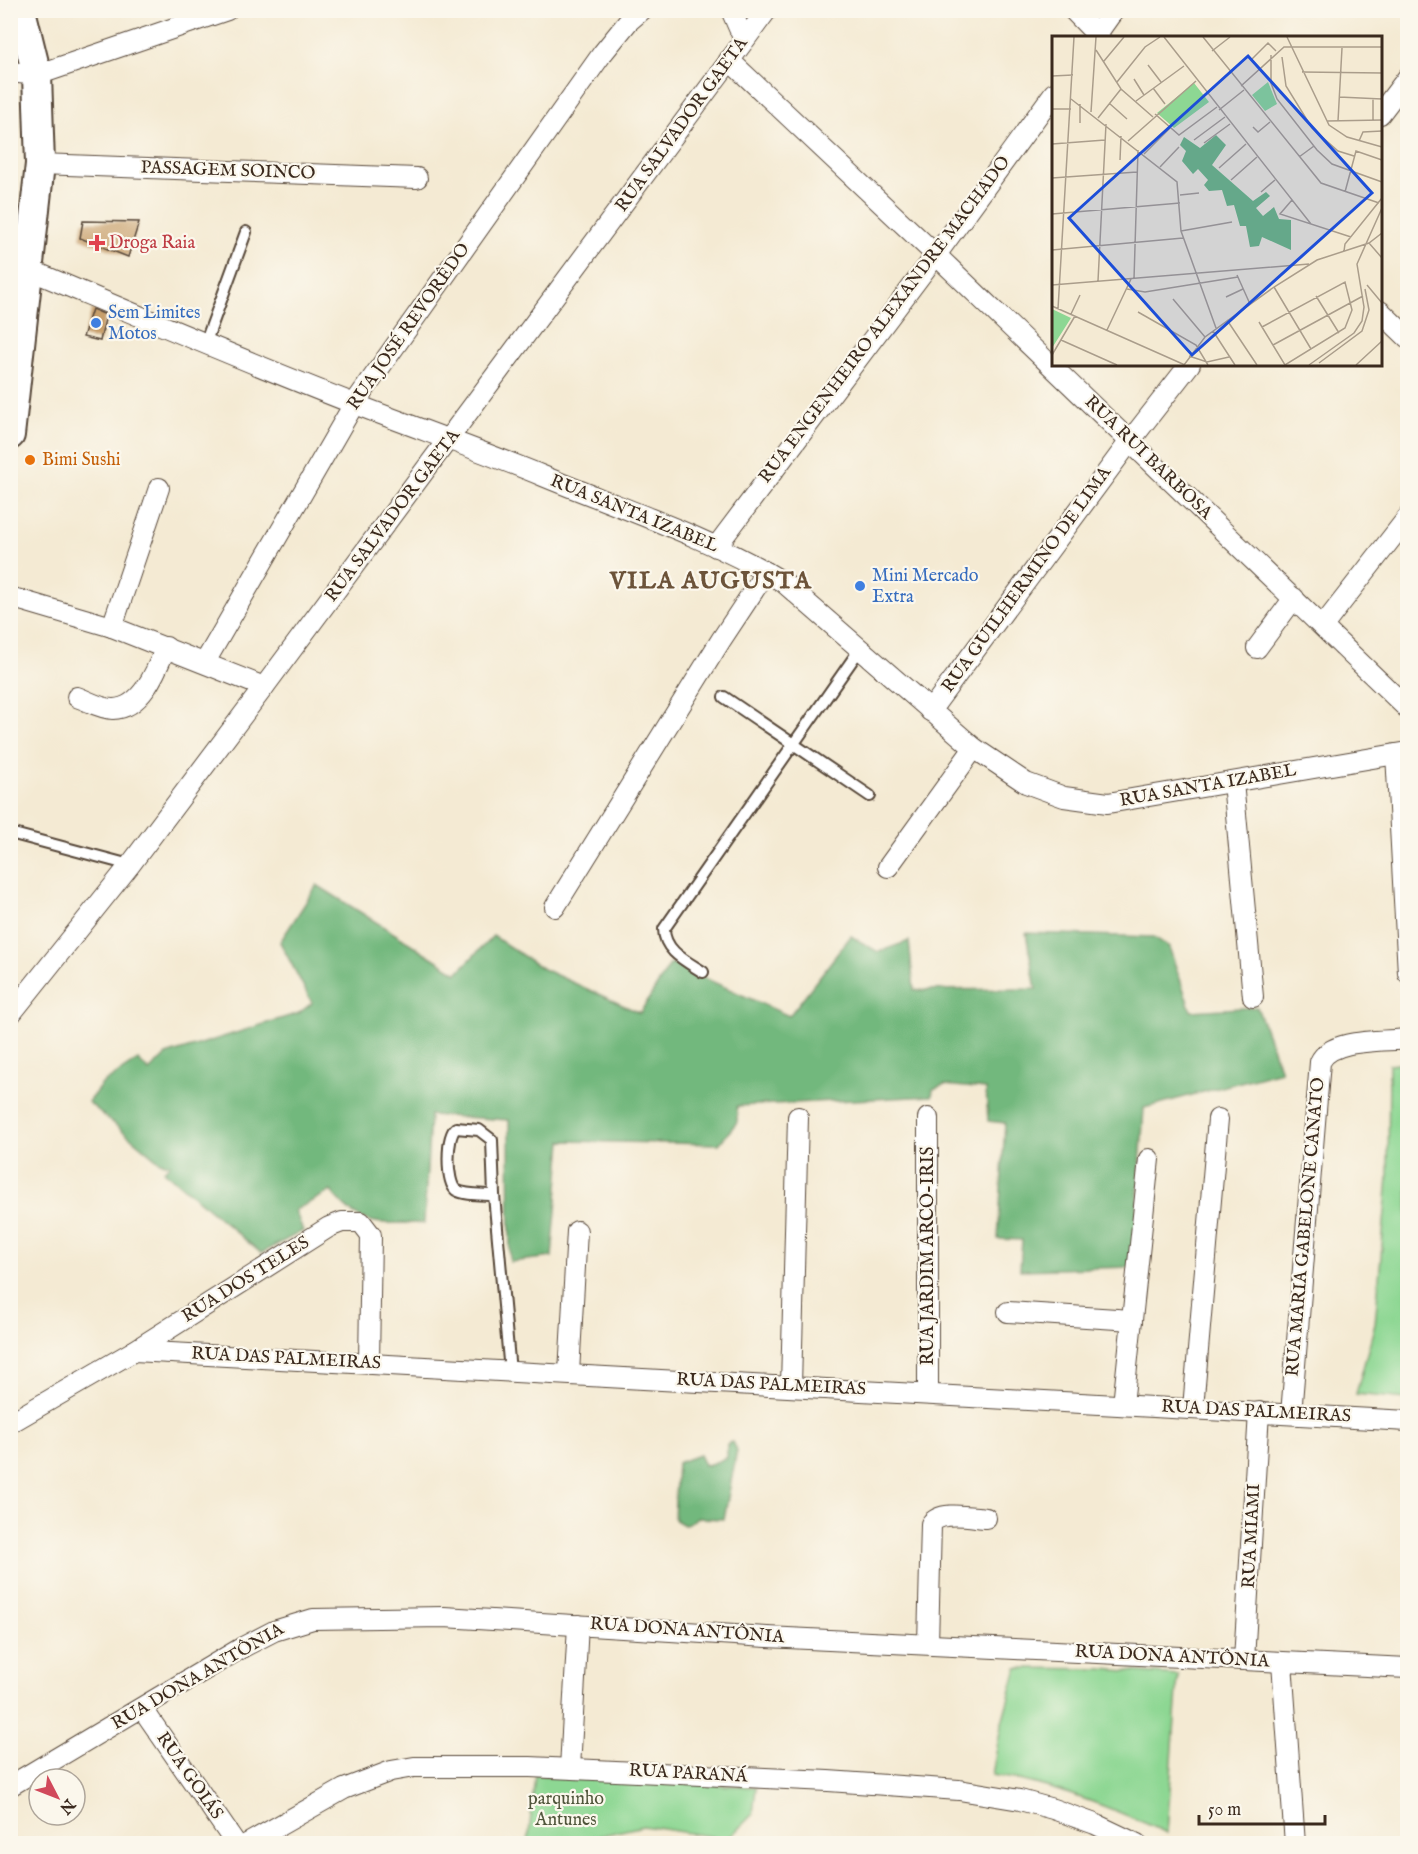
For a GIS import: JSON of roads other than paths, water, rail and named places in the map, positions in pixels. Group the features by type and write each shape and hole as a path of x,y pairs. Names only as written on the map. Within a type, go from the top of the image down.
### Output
{"main road":[{"path":"10,435 14,379 30,270 22,240 40,164 24,74 21,10"}],"street":[{"path":"24,74 227,10"},
{"name":"RUA JOSÉ REVORÊDO","path":"205,662 354,404 602,54 628,22 642,10"},
{"path":"731,10 744,40"},
{"name":"RUA SALVADOR GAETA","path":"10,1015 129,865 264,687 767,10"},
{"path":"1073,10 1096,36 1114,10"},
{"name":"RUA RUI BARBOSA","path":"729,60 936,255 1407,709"},
{"path":"1382,111 1407,77"},
{"name":"RUA ENGENHEIRO ALEXANDRE MACHADO","path":"716,547 936,255 1052,94"},
{"name":"PASSAGEM SOINCO","path":"40,164 417,178"},
{"name":"RUA SANTA IZABEL","path":"30,270 354,404 451,438 716,547 766,572 783,582 974,748 1026,783 1064,797 1108,803 1402,754"},
{"path":"1382,313 1407,338"},
{"name":"RUA GUILHERMINO DE LIMA","path":"930,711 1130,441 1188,366"},
{"path":"112,627 159,488"},
{"path":"1323,626 1407,517"},
{"path":"555,907 766,572"},
{"path":"10,597 112,627 264,687"},
{"path":"1257,648 1294,598"},
{"path":"77,697 112,709 123,707 138,696 149,683 166,647"},
{"path":"888,867 974,748"},
{"path":"1402,754 1407,973"},
{"path":"1233,782 1253,997"},
{"name":"RUA MARIA GABELONE CANATO","path":"1291,1414 1320,1062 1325,1053 1338,1046 1407,1039"},
{"path":"791,1386 798,1117"},
{"name":"RUA JARDIM ARCO-IRIS","path":"928,1118 928,1394"},
{"path":"1192,1408 1218,1119"},
{"path":"1123,1405 1149,1159"},
{"name":"RUA DOS TELES","path":"10,1424 134,1350 329,1227 352,1221 361,1222 371,1235 369,1363"},
{"path":"569,1373 577,1231"},
{"path":"1008,1312 1132,1320"},
{"name":"RUA DAS PALMEIRAS","path":"134,1350 1407,1421"},
{"name":"RUA MIAMI","path":"1244,1660 1259,1412"},
{"path":"928,1644 931,1524 935,1519 942,1517 986,1518"},
{"name":"RUA DONA ANTÔNIA","path":"10,1786 274,1631 313,1619 444,1617 1407,1668"},
{"path":"570,1768 578,1625"},
{"path":"1282,1663 1295,1844"},
{"name":"RUA GOIÁS","path":"142,1708 236,1844"},
{"name":"RUA PARANÁ","path":"247,1844 344,1789 391,1771 414,1767 570,1768 959,1790 1020,1800 1053,1809 1095,1824 1137,1844"}],"lane":[{"path":"205,344 246,232"},
{"path":"703,972 669,947 664,929 860,649"},
{"path":"724,697 870,796"},
{"path":"10,832 129,865"},
{"path":"494,1195 465,1193 455,1190 450,1182 449,1140 450,1133 456,1128 479,1130 492,1140 494,1195 510,1372"}],"place":[{"name":"Droga Raia","path":"97,243"},
{"name":"Sem Limites Motos","path":"96,323"},
{"name":"Bimi Sushi","path":"30,460"},
{"name":"Mini Mercado Extra","path":"860,586"}],"district":[{"name":"VILA AUGUSTA","path":"711,581"}],"park label":[{"name":"parquinho Antunes","path":"566,1809"}]}
